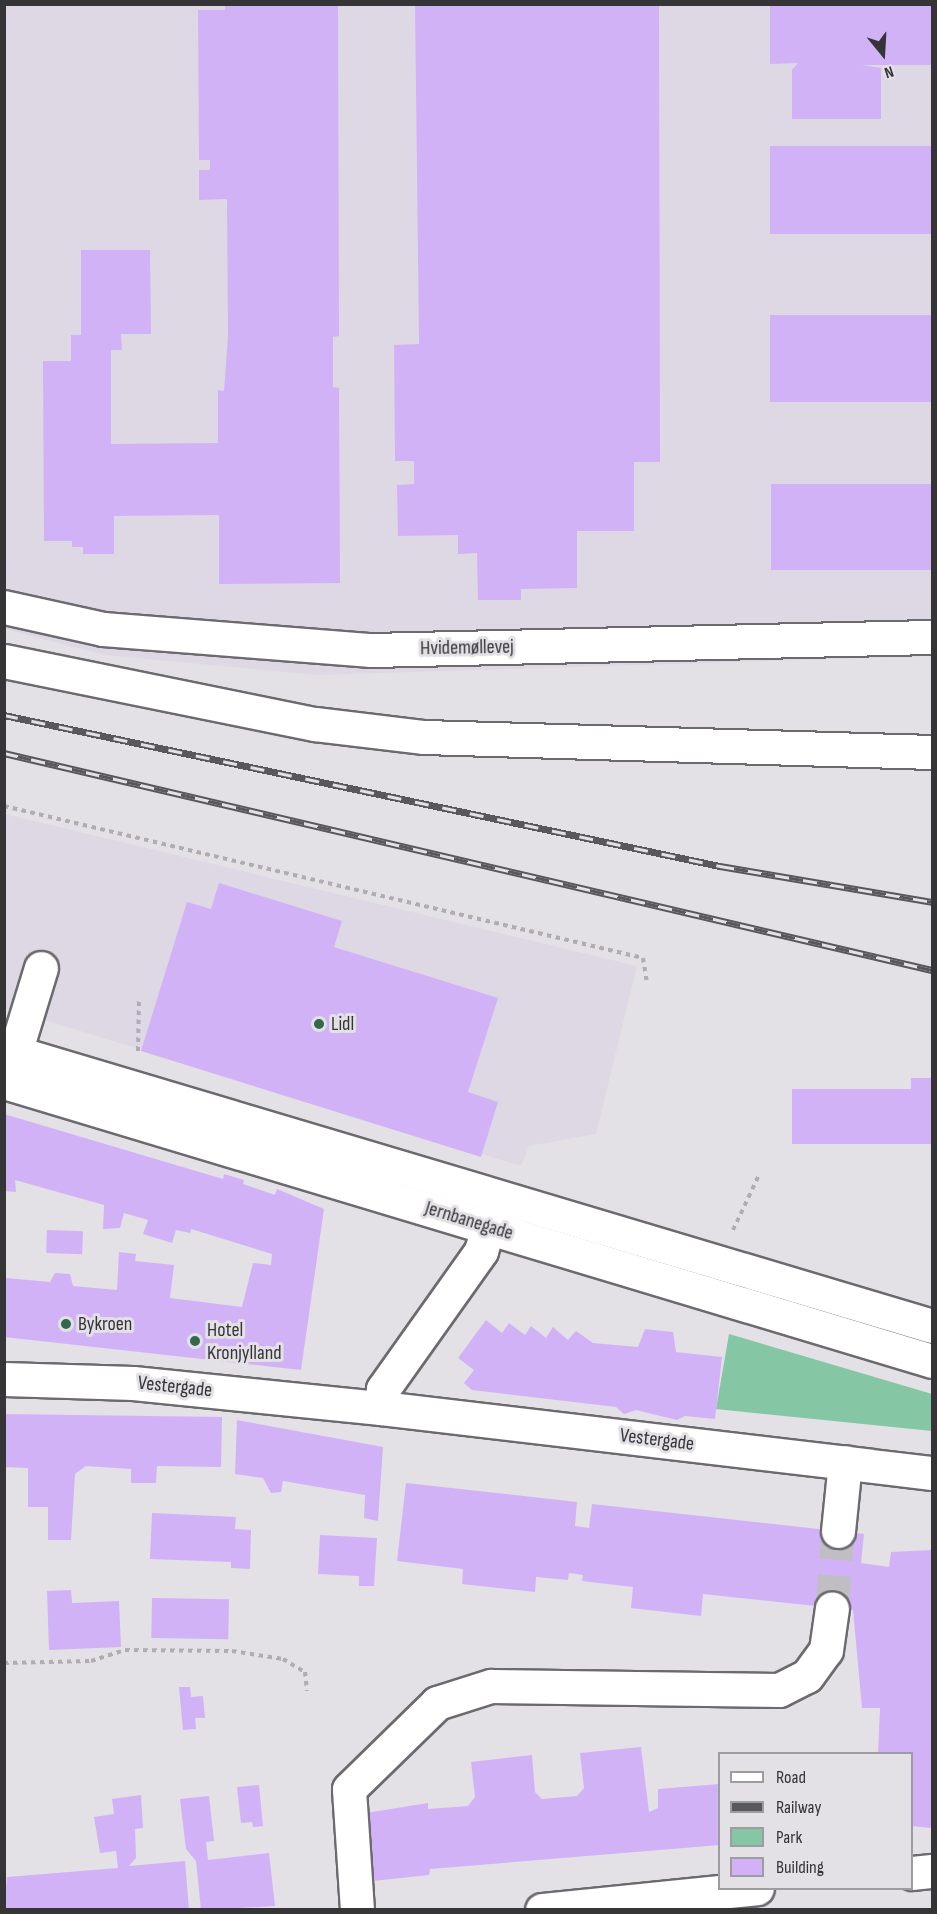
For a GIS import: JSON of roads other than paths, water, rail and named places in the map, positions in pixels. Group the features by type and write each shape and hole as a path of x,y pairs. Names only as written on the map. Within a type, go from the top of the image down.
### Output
{"street":[{"name":"Hvidemøllevej","path":"4,607 103,629 371,650 933,638"},
{"path":"4,661 315,724 424,737 933,752"},
{"path":"8,1067 41,968"},
{"name":"Jernbanegade","path":"8,1067 129,1087 933,1361"},
{"name":"Jernbanegade","path":"8,1067 493,1212 724,1265 933,1326"},
{"path":"381,1408 383,1389 481,1251 493,1212"},
{"name":"Vestergade","path":"4,1379 133,1383 381,1408 933,1473"},
{"path":"838,1531 845,1462"},
{"path":"357,1910 349,1790 437,1703 491,1686 778,1690 807,1676 826,1650 832,1608"},
{"path":"913,1874 933,1871"},
{"path":"542,1910 737,1890"}],"tunnel":[{"path":"832,1608 838,1531"}],"railway":[{"path":"4,715 720,866 932,902"},
{"path":"4,753 932,970"}],"place":[{"name":"Lidl","path":"319,1024"},
{"name":"Bykroen","path":"66,1324"},
{"name":"Hotel Kronjylland","path":"195,1341"}]}
